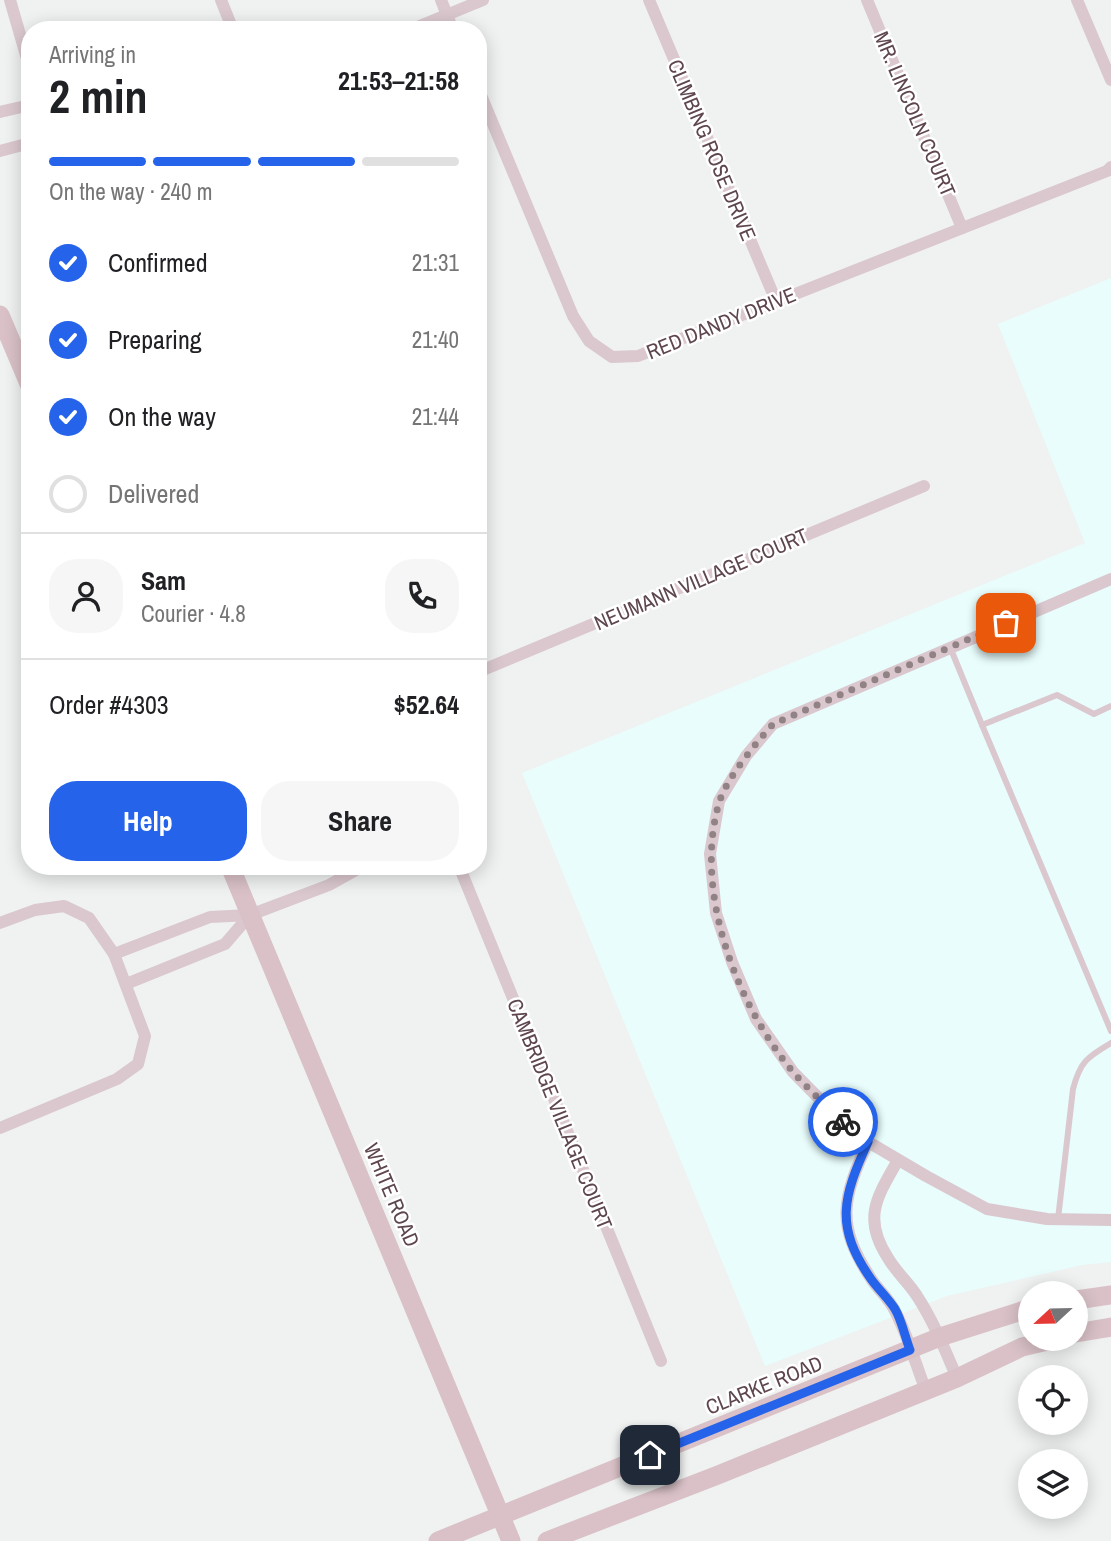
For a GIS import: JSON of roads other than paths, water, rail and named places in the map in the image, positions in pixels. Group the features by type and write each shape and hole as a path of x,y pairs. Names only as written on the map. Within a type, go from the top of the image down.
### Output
{"street":[{"path":"10,0 21,38"},
{"path":"221,0 229,21"},
{"path":"441,0 449,21"},
{"path":"432,21 483,0"},
{"name":"CLIMBING ROSE DRIVE","path":"649,0 776,301"},
{"name":"MR. LINCOLN COURT","path":"867,0 962,228"},
{"path":"1077,0 1111,80"},
{"path":"0,112 21,107"},
{"name":"RED DANDY DRIVE","path":"487,111 573,317 589,341 612,357 638,356 1107,171 1111,167"},
{"path":"0,152 21,146"},
{"path":"0,315 21,365"},
{"name":"NEUMANN VILLAGE COURT","path":"487,667 924,486"},
{"path":"1111,579 773,724 746,756 719,802 710,854 716,913 732,962 756,1018 793,1072 853,1133 987,1209 1058,1219 1111,1220"},
{"name":"WHITE ROAD","path":"234,875 511,1541"},
{"path":"114,954 210,917 250,915 329,885 347,875"},
{"name":"CAMBRIDGE VILLAGE COURT","path":"463,875 661,1361"},
{"path":"0,923 34,909 64,906 89,918 114,954 145,1036 138,1064 117,1079 0,1128"},
{"path":"126,984 225,944 250,915"},
{"path":"868,1142 846,1199 846,1225 853,1251 895,1309 926,1391"},
{"path":"898,1160 880,1190 873,1214 875,1235 888,1259 916,1294 940,1337 957,1378"},
{"path":"1088,1298 1111,1295"},
{"name":"CLARKE ROAD","path":"438,1541 940,1337 1018,1312"},
{"path":"1088,1332 1111,1327"},
{"path":"547,1541 926,1391 1018,1349"}],"lane":[{"path":"950,647 1111,1031"},
{"path":"982,725 1057,695 1094,714 1111,706"},
{"path":"1058,1219 1073,1089 1078,1069 1090,1055 1111,1043"}]}
